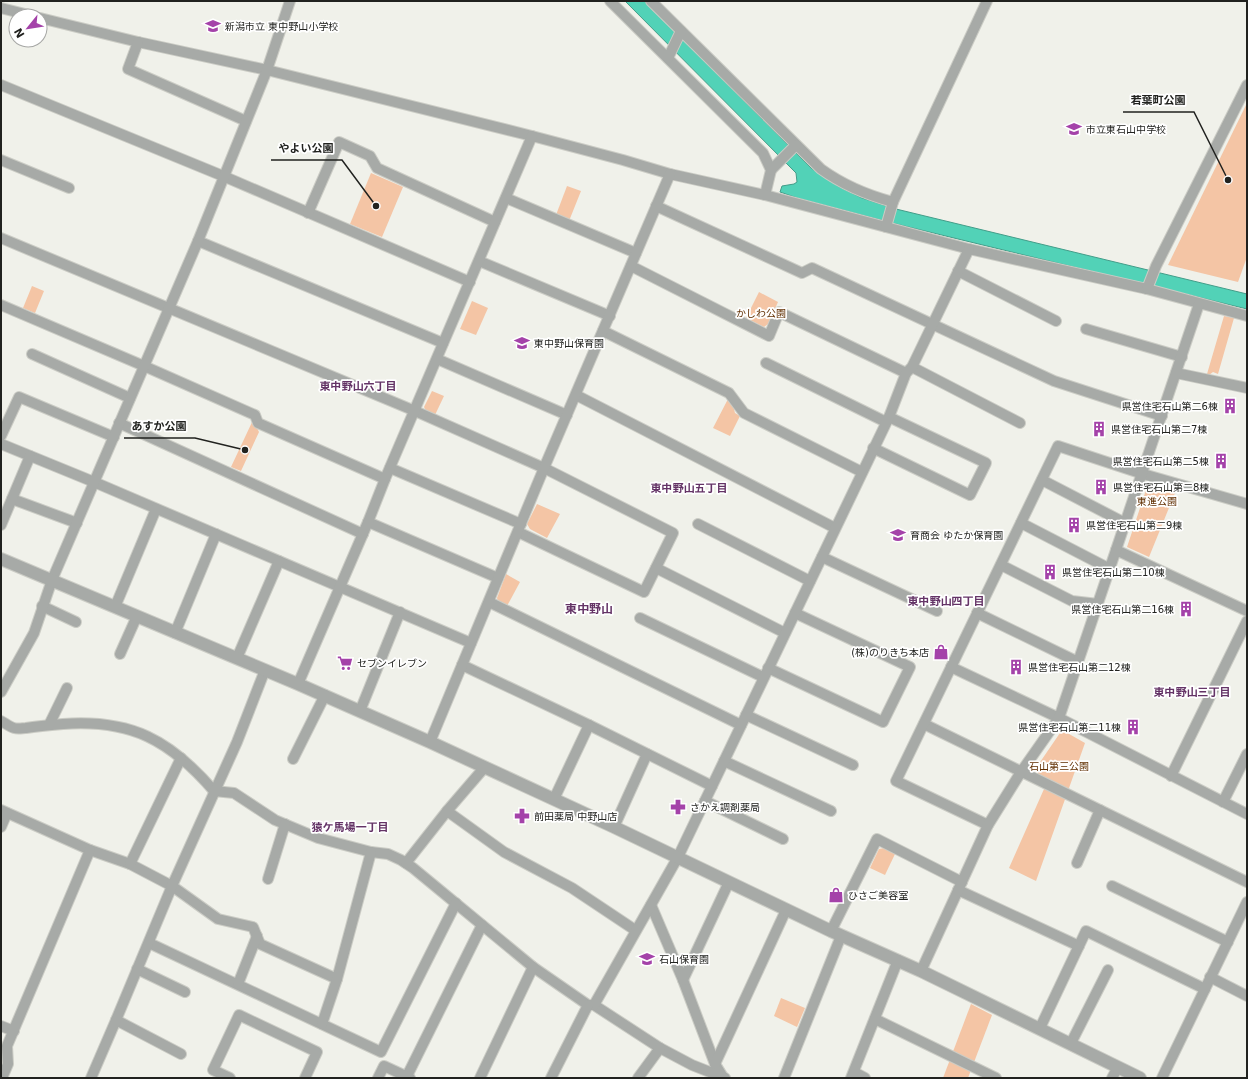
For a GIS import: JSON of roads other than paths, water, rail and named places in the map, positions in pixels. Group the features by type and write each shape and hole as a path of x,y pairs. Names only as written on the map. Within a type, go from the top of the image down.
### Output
{"street":[{"path":"1,692 34,633 52,580 198,241 267,70 290,1"},
{"path":"610,1 669,55 763,153 771,170"},
{"path":"651,1 680,33 794,147 833,178 864,194 892,204"},
{"path":"887,225 892,204 987,1"},
{"path":"48,20 138,42 267,70 532,136 670,174 765,195 887,225 969,248 1147,289 1247,316"},
{"path":"669,55 680,33"},
{"path":"138,42 128,69 246,121"},
{"path":"1,85 223,176 470,282"},
{"path":"1147,289 1247,85"},
{"path":"298,684 532,136"},
{"path":"308,213 338,142 370,156 377,168 496,222"},
{"path":"765,195 771,170 794,147"},
{"path":"1,160 69,188"},
{"path":"430,742 544,468 670,174"},
{"path":"506,198 636,253"},
{"path":"656,206 802,273 812,268 1054,381 1162,416"},
{"path":"1,238 414,411 544,468 674,533 644,592 519,528 390,468"},
{"path":"198,241 443,343"},
{"path":"551,1078 591,1005 678,857 862,472 909,370 969,248"},
{"path":"479,261 610,316"},
{"path":"631,266 770,336 779,312 909,370 1020,423"},
{"path":"958,271 1056,321"},
{"path":"920,971 988,825 1021,772 1059,718 1143,474 1199,304"},
{"path":"1,305 255,415 258,423 385,479"},
{"path":"1086,329 1182,357"},
{"path":"603,331 729,393 744,413 862,472"},
{"path":"32,354 130,398"},
{"path":"437,359 567,415"},
{"path":"766,363 986,463 970,495 873,448"},
{"path":"1176,373 1247,388"},
{"path":"576,395 835,528"},
{"path":"1,436 19,397 114,437"},
{"path":"120,423 363,534"},
{"path":"1,444 471,642"},
{"path":"988,825 896,781 1058,446 1143,474 1247,504"},
{"path":"1,525 30,456"},
{"path":"1042,480 1125,523"},
{"path":"12,499 77,523"},
{"path":"115,607 156,509"},
{"path":"368,522 498,578"},
{"path":"1022,522 1110,569"},
{"path":"698,524 810,581"},
{"path":"175,633 216,534"},
{"path":"1116,550 1247,611"},
{"path":"822,556 936,611"},
{"path":"1,559 360,710 678,857 786,910 898,960 1140,1078"},
{"path":"237,658 279,561"},
{"path":"1001,565 1072,601 1098,604"},
{"path":"656,568 785,633"},
{"path":"489,602 741,725"},
{"path":"42,606 76,622"},
{"path":"360,710 400,612"},
{"path":"640,618 883,722 910,667 795,612"},
{"path":"977,614 1078,662"},
{"path":"120,654 137,616"},
{"path":"1171,776 1244,635 1247,621"},
{"path":"462,665 589,725 712,786"},
{"path":"951,667 1059,718 1247,814"},
{"path":"92,1078 172,886 237,742 265,670"},
{"path":"49,726 67,688"},
{"path":"293,759 325,695"},
{"path":"746,715 853,765"},
{"path":"1,721 15,728 96,723 124,728 167,746 214,791 234,793 275,820 318,838 370,852 388,854 406,863 533,967 660,1048 724,1078"},
{"path":"924,724 1247,882"},
{"path":"554,799 589,725"},
{"path":"614,827 647,754"},
{"path":"1223,802 1247,754"},
{"path":"130,864 181,758"},
{"path":"724,760 831,811"},
{"path":"406,863 447,811 484,768"},
{"path":"705,801 782,839"},
{"path":"1077,863 1100,810"},
{"path":"447,811 504,852 572,888 635,930"},
{"path":"1,827 4,812 90,850 130,864 172,886 218,919 253,927 260,944 337,979"},
{"path":"268,879 285,824"},
{"path":"784,1078 836,933 877,839 960,886 1079,946"},
{"path":"2,1078 8,1064 8,1046 90,850"},
{"path":"322,1024 337,979 370,852"},
{"path":"683,980 729,882"},
{"path":"1112,886 1228,942"},
{"path":"149,943 381,1052 456,903"},
{"path":"651,905 683,980 715,1064 724,1078"},
{"path":"1162,1078 1210,977 1245,909"},
{"path":"715,1064 786,910"},
{"path":"378,1078 384,1066 409,1077 482,925"},
{"path":"1040,1028 1086,931 1205,988"},
{"path":"238,984 257,936"},
{"path":"865,1078 852,1075 898,960"},
{"path":"480,1078 533,967"},
{"path":"137,969 185,992"},
{"path":"1071,1044 1108,970"},
{"path":"1210,977 1247,996"},
{"path":"230,1078 213,1070 239,1015 317,1052 304,1078"},
{"path":"875,1019 996,1078"},
{"path":"116,1020 180,1054"},
{"path":"1,1026 14,1031"},
{"path":"638,1078 660,1048"},
{"path":"1112,1078 1118,1067"}],"place":[{"name":"新潟市立 東中野山小学校","path":"213,26"},
{"name":"市立東石山中学校","path":"1074,129"},
{"name":"若葉町公園","path":"1228,180"},
{"name":"やよい公園","path":"376,206"},
{"name":"東中野山保育園","path":"522,343"},
{"name":"県営住宅石山第二6棟","path":"1230,406"},
{"name":"県営住宅石山第二7棟","path":"1099,429"},
{"name":"あすか公園","path":"245,450"},
{"name":"県営住宅石山第二5棟","path":"1221,461"},
{"name":"県営住宅石山第二8棟","path":"1101,487"},
{"name":"県営住宅石山第二9棟","path":"1074,525"},
{"name":"育商会 ゆたか保育園","path":"898,535"},
{"name":"県営住宅石山第二10棟","path":"1050,572"},
{"name":"県営住宅石山第二16棟","path":"1186,609"},
{"name":"(株)のりきち本店","path":"941,652"},
{"name":"セブンイレブン","path":"345,663"},
{"name":"県営住宅石山第二12棟","path":"1016,667"},
{"name":"県営住宅石山第二11棟","path":"1133,727"},
{"name":"さかえ調剤薬局","path":"678,807"},
{"name":"前田薬局 中野山店","path":"522,816"},
{"name":"ひさご美容室","path":"836,895"},
{"name":"石山保育園","path":"647,959"}],"district":[{"name":"東中野山六丁目","path":"358,386"},
{"name":"東中野山五丁目","path":"689,488"},
{"name":"東中野山四丁目","path":"946,601"},
{"name":"東中野山","path":"589,609"},
{"name":"東中野山三丁目","path":"1192,692"},
{"name":"猿ケ馬場一丁目","path":"350,827"}],"park label":[{"name":"かしわ公園","path":"761,313"},
{"name":"東進公園","path":"1157,501"},
{"name":"石山第三公園","path":"1059,766"}]}
